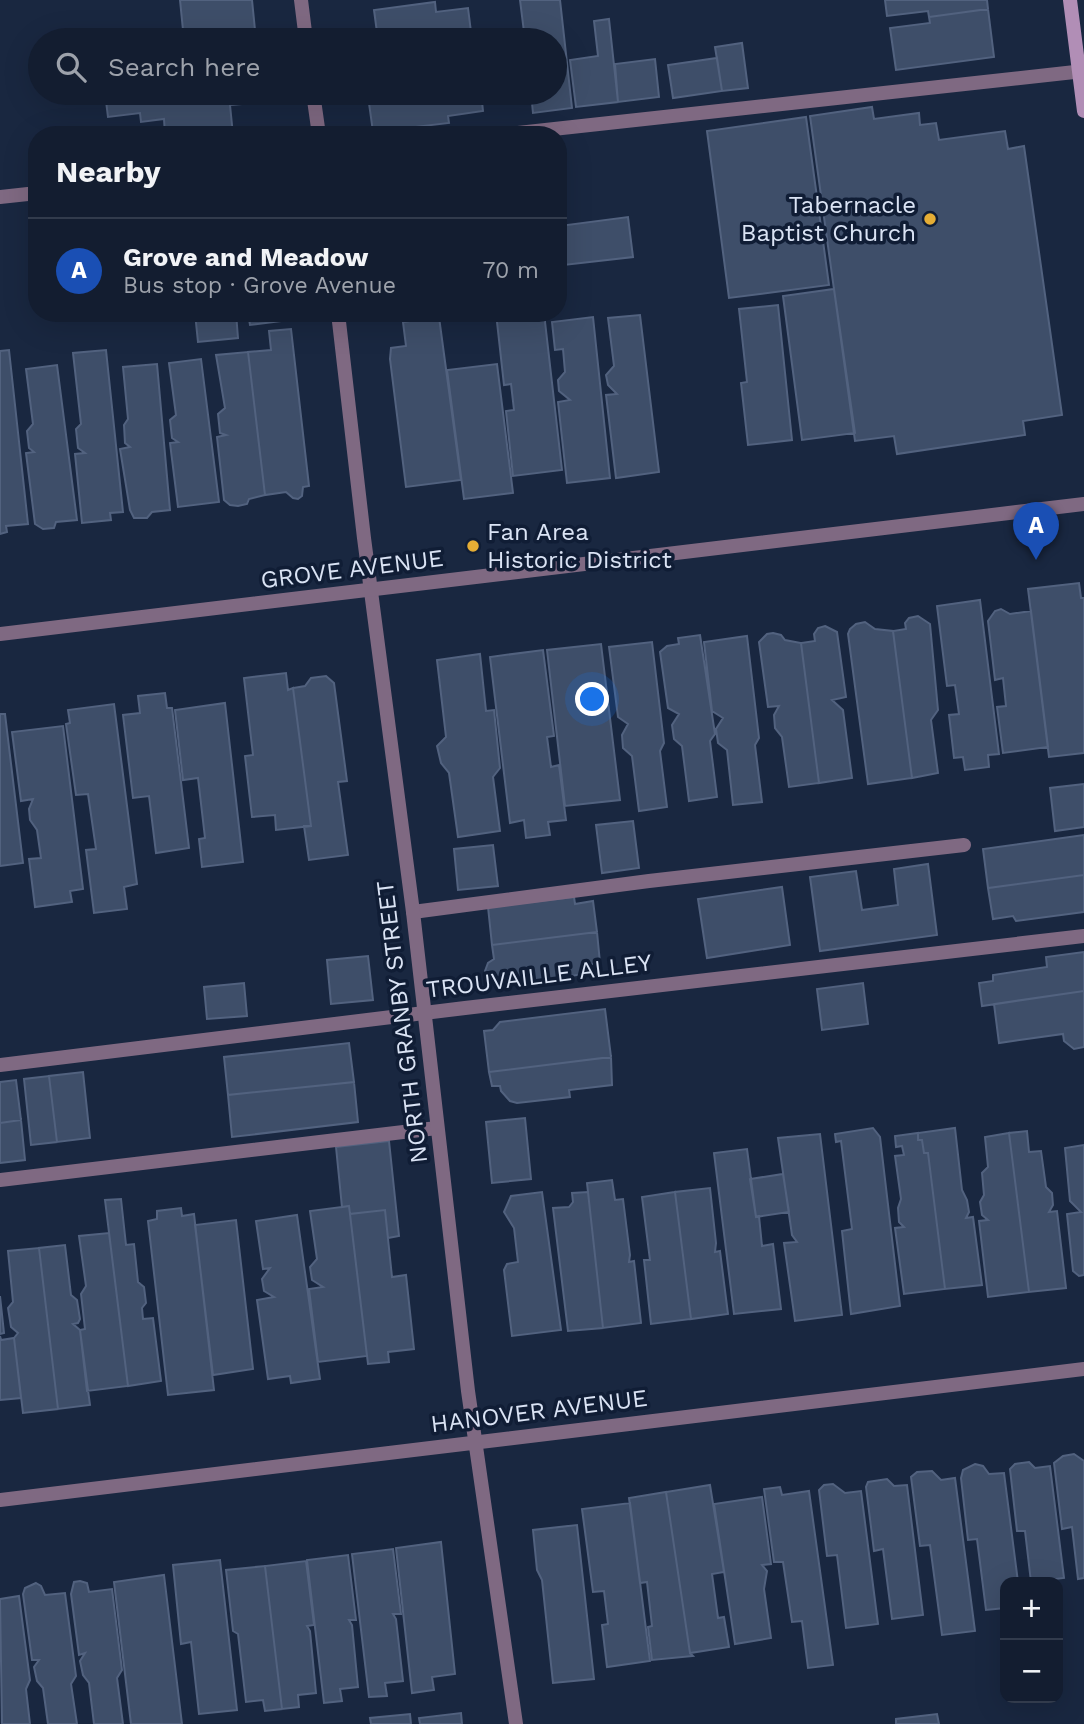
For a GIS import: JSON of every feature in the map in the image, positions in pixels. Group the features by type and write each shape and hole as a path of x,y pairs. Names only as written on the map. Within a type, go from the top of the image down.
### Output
{"main road":[{"path":"1070,0 1084,111"}],"street":[{"path":"301,0 304,28"},
{"path":"567,128 1081,72"},
{"path":"315,105 318,126"},
{"path":"0,197 28,194"},
{"name":"NORTH GRANBY STREET","path":"339,322 413,912 475,1441 516,1724"},
{"name":"GROVE AVENUE","path":"0,634 1084,504"},
{"path":"413,912 662,879 964,845"},
{"name":"TROUVAILLE ALLEY","path":"0,1065 1084,936"},
{"path":"0,1180 437,1128"},
{"name":"HANOVER AVENUE","path":"0,1500 1084,1369"}],"building":[{"path":"180,0 252,0 255,28 183,28"},
{"path":"520,0 560,0 563,28 524,28"},
{"path":"885,0 987,0 988,9 929,17 928,11 887,16"},
{"path":"435,2 436,12 468,8 470,28 376,28 374,10"},
{"path":"988,9 994,57 896,70 890,28 930,23 929,17"},
{"path":"609,19 618,102 576,107 570,60 598,56 594,21"},
{"path":"742,43 748,88 722,91 715,47"},
{"path":"717,58 722,91 673,98 668,65"},
{"path":"655,59 659,97 618,102 615,64"},
{"path":"567,63 572,108 533,113 532,105 567,105"},
{"path":"106,105 230,105 232,126 164,126 164,119 141,122 140,113 108,117"},
{"path":"369,105 482,105 483,111 448,116 449,123 372,126"},
{"name":"Tabernacle Baptist Church","path":"872,107 874,119 919,113 920,125 936,123 939,140 1005,131 1008,149 1024,146 1062,415 1023,421 1025,435 897,454 894,436 855,441 810,116"},
{"path":"806,117 829,285 729,298 707,131"},
{"path":"628,217 633,257 567,265 567,225"},
{"path":"834,289 855,433 802,440 783,296"},
{"path":"778,305 792,440 748,445 741,383 747,382 739,309"},
{"path":"640,315 659,472 616,478 606,395 617,394 608,385 606,375 614,366 608,318"},
{"path":"593,317 610,478 567,483 558,402 570,400 559,391 558,380 565,372 563,349 555,350 552,322"},
{"path":"196,322 237,322 238,338 198,342"},
{"path":"250,322 274,322 250,325"},
{"path":"403,322 440,322 461,480 406,487 390,359 391,348 406,346"},
{"path":"497,322 545,322 562,470 513,476 506,411 514,410 511,384 504,385"},
{"path":"291,329 309,486 303,487 302,496 298,499 286,492 265,495 248,352 271,350 269,331"},
{"path":"9,350 28,524 6,526 7,532 0,534 0,351"},
{"path":"106,350 123,512 110,513 111,520 82,523 75,454 85,453 78,448 76,429 81,424 73,353"},
{"path":"248,352 265,495 249,499 247,504 238,506 230,505 224,500 217,437 226,435 220,433 218,414 225,408 216,355"},
{"path":"201,359 219,502 178,507 170,443 178,442 172,438 170,420 176,415 169,363"},
{"path":"157,364 170,510 152,512 147,518 134,518 130,510 120,449 130,447 125,443 124,425 128,419 123,367"},
{"path":"497,364 513,493 464,499 447,370"},
{"path":"57,365 77,520 56,522 54,528 43,529 35,524 26,453 34,452 29,448 27,431 33,424 26,369"},
{"path":"1079,583 1081,598 1084,598 1084,753 1049,757 1028,589"},
{"path":"980,600 999,754 988,755 989,767 965,770 963,757 954,758 949,715 959,714 955,685 947,686 937,606"},
{"path":"1001,609 1010,614 1031,611 1048,747 1003,753 997,707 1006,706 1003,678 995,680 988,621 995,611"},
{"path":"918,616 930,624 938,710 931,720 938,773 912,778 893,631 906,629 905,623 909,618"},
{"path":"865,622 875,629 893,631 912,778 868,784 848,634 856,624"},
{"path":"825,626 837,632 846,697 832,700 843,710 852,778 819,783 801,643 815,641 814,634 818,628"},
{"path":"767,634 781,635 785,640 801,643 819,783 789,787 782,737 775,728 774,715 779,706 768,707 759,642"},
{"path":"700,635 715,734 710,741 717,797 689,801 682,746 674,739 672,725 679,714 668,708 660,652 667,646 679,644 678,638"},
{"path":"747,636 759,738 755,745 762,802 733,805 727,750 718,743 716,729 723,718 712,711 704,642"},
{"path":"652,642 664,743 660,751 667,807 639,811 632,756 623,748 622,735 628,724 618,717 609,647"},
{"path":"601,644 620,800 565,806 547,650"},
{"path":"543,650 554,736 547,737 551,767 559,765 566,820 548,822 550,835 526,838 524,820 510,823 490,657"},
{"path":"480,654 486,711 494,710 500,768 493,777 500,831 458,837 449,773 441,763 437,746 446,737 437,660"},
{"path":"286,673 288,690 293,688 311,826 276,830 275,815 252,817 245,756 253,755 244,678"},
{"path":"326,676 334,683 347,781 338,782 348,855 309,860 304,826 311,826 293,688 305,686 311,678"},
{"path":"165,693 167,708 172,708 189,848 156,853 149,796 133,798 123,715 140,713 138,696"},
{"path":"225,703 243,862 202,867 199,839 205,838 198,778 183,780 175,710"},
{"path":"114,704 137,884 124,887 127,909 94,913 86,850 96,849 88,794 76,795 66,724 70,723 68,710"},
{"path":"0,714 5,714 23,863 0,866"},
{"path":"63,726 83,889 70,891 72,902 35,907 29,859 41,858 37,830 30,820 29,809 33,799 21,801 12,732"},
{"path":"1084,784 1084,827 1055,831 1050,788"},
{"path":"633,821 639,868 602,873 596,825"},
{"path":"1084,835 1084,875 988,888 983,849"},
{"path":"493,845 498,886 458,890 454,849"},
{"path":"928,864 937,935 820,951 810,877 856,871 862,910 898,905 894,869"},
{"path":"1084,875 1084,912 1016,921 1013,916 993,919 988,888"},
{"path":"782,887 790,945 707,958 698,899"},
{"path":"574,897 575,904 593,901 597,932 492,945 488,907"},
{"path":"597,932 600,963 584,965 585,974 499,986 486,978 488,963 494,959 492,945"},
{"path":"1084,952 1084,991 982,1006 979,983 993,981 993,975 1047,967 1046,957"},
{"path":"368,956 373,1000 331,1004 327,960"},
{"path":"244,983 247,1016 207,1019 204,987"},
{"path":"863,983 868,1024 822,1030 817,989"},
{"path":"1084,991 1084,1047 1074,1049 1064,1041 1063,1034 999,1043 994,1004"},
{"path":"605,1009 611,1057 489,1072 484,1031 493,1030 500,1022"},
{"path":"349,1043 354,1082 228,1095 224,1057"},
{"path":"611,1057 612,1085 569,1090 570,1097 517,1103 510,1101 500,1086 492,1086 489,1072"},
{"path":"83,1072 90,1138 57,1142 49,1076"},
{"path":"49,1076 57,1142 31,1145 24,1079"},
{"path":"16,1080 21,1120 0,1123 0,1082"},
{"path":"354,1082 358,1122 232,1137 228,1095"},
{"path":"525,1118 531,1179 492,1183 486,1122"},
{"path":"21,1120 25,1160 0,1163 0,1123"},
{"path":"873,1128 880,1137 900,1306 851,1314 842,1231 852,1229 841,1141 836,1142 835,1134"},
{"path":"955,1128 962,1190 969,1212 966,1218 973,1217 982,1285 945,1289 928,1153 924,1153 918,1133"},
{"path":"1027,1131 1029,1152 1041,1151 1046,1187 1052,1193 1053,1205 1049,1212 1057,1211 1066,1288 1029,1292 1009,1133"},
{"path":"918,1133 924,1153 928,1153 945,1289 904,1294 895,1228 904,1227 899,1222 898,1208 901,1199 895,1156 904,1155 902,1146 896,1147 895,1136"},
{"path":"1009,1133 1029,1292 988,1297 979,1221 988,1220 982,1215 980,1202 984,1195 982,1173 988,1167 985,1137"},
{"path":"820,1134 842,1315 795,1321 784,1243 797,1242 792,1235 778,1138"},
{"path":"389,1141 399,1236 388,1238 385,1210 350,1214 349,1206 342,1207 336,1147"},
{"path":"1084,1145 1084,1275 1079,1276 1073,1271 1067,1214 1081,1212 1070,1201 1065,1148"},
{"path":"747,1149 762,1246 773,1244 781,1309 734,1314 714,1153"},
{"path":"783,1174 789,1212 756,1217 750,1179"},
{"path":"612,1180 615,1200 623,1199 629,1262 634,1261 641,1323 603,1328 587,1183"},
{"path":"710,1188 715,1252 720,1251 728,1314 691,1319 675,1192"},
{"path":"542,1192 561,1330 512,1336 504,1270 507,1264 518,1262 514,1228 504,1212 511,1196"},
{"path":"588,1192 603,1328 568,1331 553,1208 569,1207 573,1202 572,1193"},
{"path":"675,1192 691,1319 651,1324 644,1260 650,1260 642,1197"},
{"path":"121,1199 126,1245 134,1244 138,1282 144,1287 146,1303 142,1308 143,1319 153,1318 161,1381 128,1386 105,1200"},
{"path":"349,1206 367,1356 318,1362 309,1289 323,1287 312,1280 310,1267 317,1259 310,1211"},
{"path":"181,1208 182,1216 194,1214 214,1390 168,1395 148,1221 157,1219 157,1211"},
{"path":"385,1210 392,1277 406,1275 414,1349 388,1352 389,1362 368,1364 350,1214"},
{"path":"297,1215 320,1379 291,1383 290,1376 268,1379 257,1300 274,1297 264,1291 262,1279 270,1268 263,1269 256,1221"},
{"path":"236,1220 253,1369 213,1375 195,1225"},
{"path":"109,1233 128,1386 87,1391 80,1330 85,1329 81,1294 86,1286 79,1236"},
{"path":"65,1245 71,1295 77,1300 80,1319 73,1324 80,1330 90,1405 58,1409 39,1248"},
{"path":"39,1248 58,1409 23,1413 14,1338 18,1333 11,1327 8,1308 13,1302 8,1251"},
{"path":"0,1296 4,1333 0,1334"},
{"path":"0,1336 1,1340 14,1338 21,1398 0,1400"},
{"path":"1074,1454 1084,1461 1084,1578 1078,1579 1072,1527 1062,1529 1054,1463 1063,1456"},
{"path":"1029,1462 1035,1468 1050,1466 1064,1578 1030,1577 1025,1531 1017,1531 1010,1469 1015,1464"},
{"path":"975,1464 983,1466 989,1474 1004,1473 1017,1577 1000,1577 1000,1609 986,1610 977,1539 968,1540 961,1478 963,1470"},
{"path":"932,1471 941,1480 955,1478 975,1631 942,1635 930,1545 920,1546 911,1477 917,1472"},
{"path":"887,1479 894,1486 907,1485 923,1615 892,1619 883,1549 874,1551 866,1487 868,1482"},
{"path":"833,1484 845,1493 861,1491 878,1624 846,1628 837,1555 827,1556 819,1490 824,1485"},
{"path":"710,1485 724,1572 712,1574 718,1618 724,1617 729,1647 690,1653 666,1492"},
{"path":"780,1487 782,1495 809,1491 833,1665 808,1668 802,1621 792,1622 783,1562 774,1562 764,1489"},
{"path":"666,1492 690,1653 693,1656 652,1660 648,1627 652,1626 647,1582 640,1583 629,1498"},
{"path":"762,1497 771,1564 762,1565 767,1571 764,1589 771,1638 735,1644 714,1504"},
{"path":"630,1503 650,1661 607,1667 602,1625 608,1624 604,1591 593,1592 582,1509"},
{"path":"577,1525 594,1679 553,1683 542,1580 537,1570 533,1530"},
{"path":"441,1542 455,1674 432,1677 434,1690 412,1693 396,1548"},
{"path":"393,1549 401,1614 393,1614 396,1619 403,1681 385,1683 387,1696 369,1697 352,1554"},
{"path":"348,1555 356,1620 349,1620 352,1625 358,1687 340,1689 342,1701 324,1703 307,1560"},
{"path":"220,1560 237,1710 199,1714 191,1642 181,1644 173,1565"},
{"path":"306,1561 314,1625 307,1626 310,1631 316,1693 298,1695 299,1707 282,1709 265,1566"},
{"path":"265,1566 282,1709 265,1711 263,1700 246,1702 238,1634 233,1631 226,1570"},
{"path":"164,1575 182,1724 131,1724 114,1582"},
{"path":"74,1582 87,1583 89,1592 112,1589 122,1670 117,1678 123,1724 94,1724 89,1683 83,1675 80,1661 85,1653 79,1655 71,1594"},
{"path":"36,1583 41,1586 45,1595 65,1593 76,1676 71,1684 77,1724 48,1724 43,1688 37,1681 34,1667 39,1660 32,1660 23,1594 25,1588"},
{"path":"19,1596 30,1680 26,1689 30,1724 2,1724 0,1599"},
{"path":"461,1713 462,1724 420,1724 419,1718"},
{"path":"410,1714 411,1724 371,1724 370,1718"},
{"path":"937,1714 939,1724 896,1724 896,1719"}],"place":[{"name":"Tabernacle Baptist Church","path":"930,219"},
{"name":"Fan Area Historic District","path":"473,546"},
{"name":"Grove and Meadow","path":"1036,560"}]}
